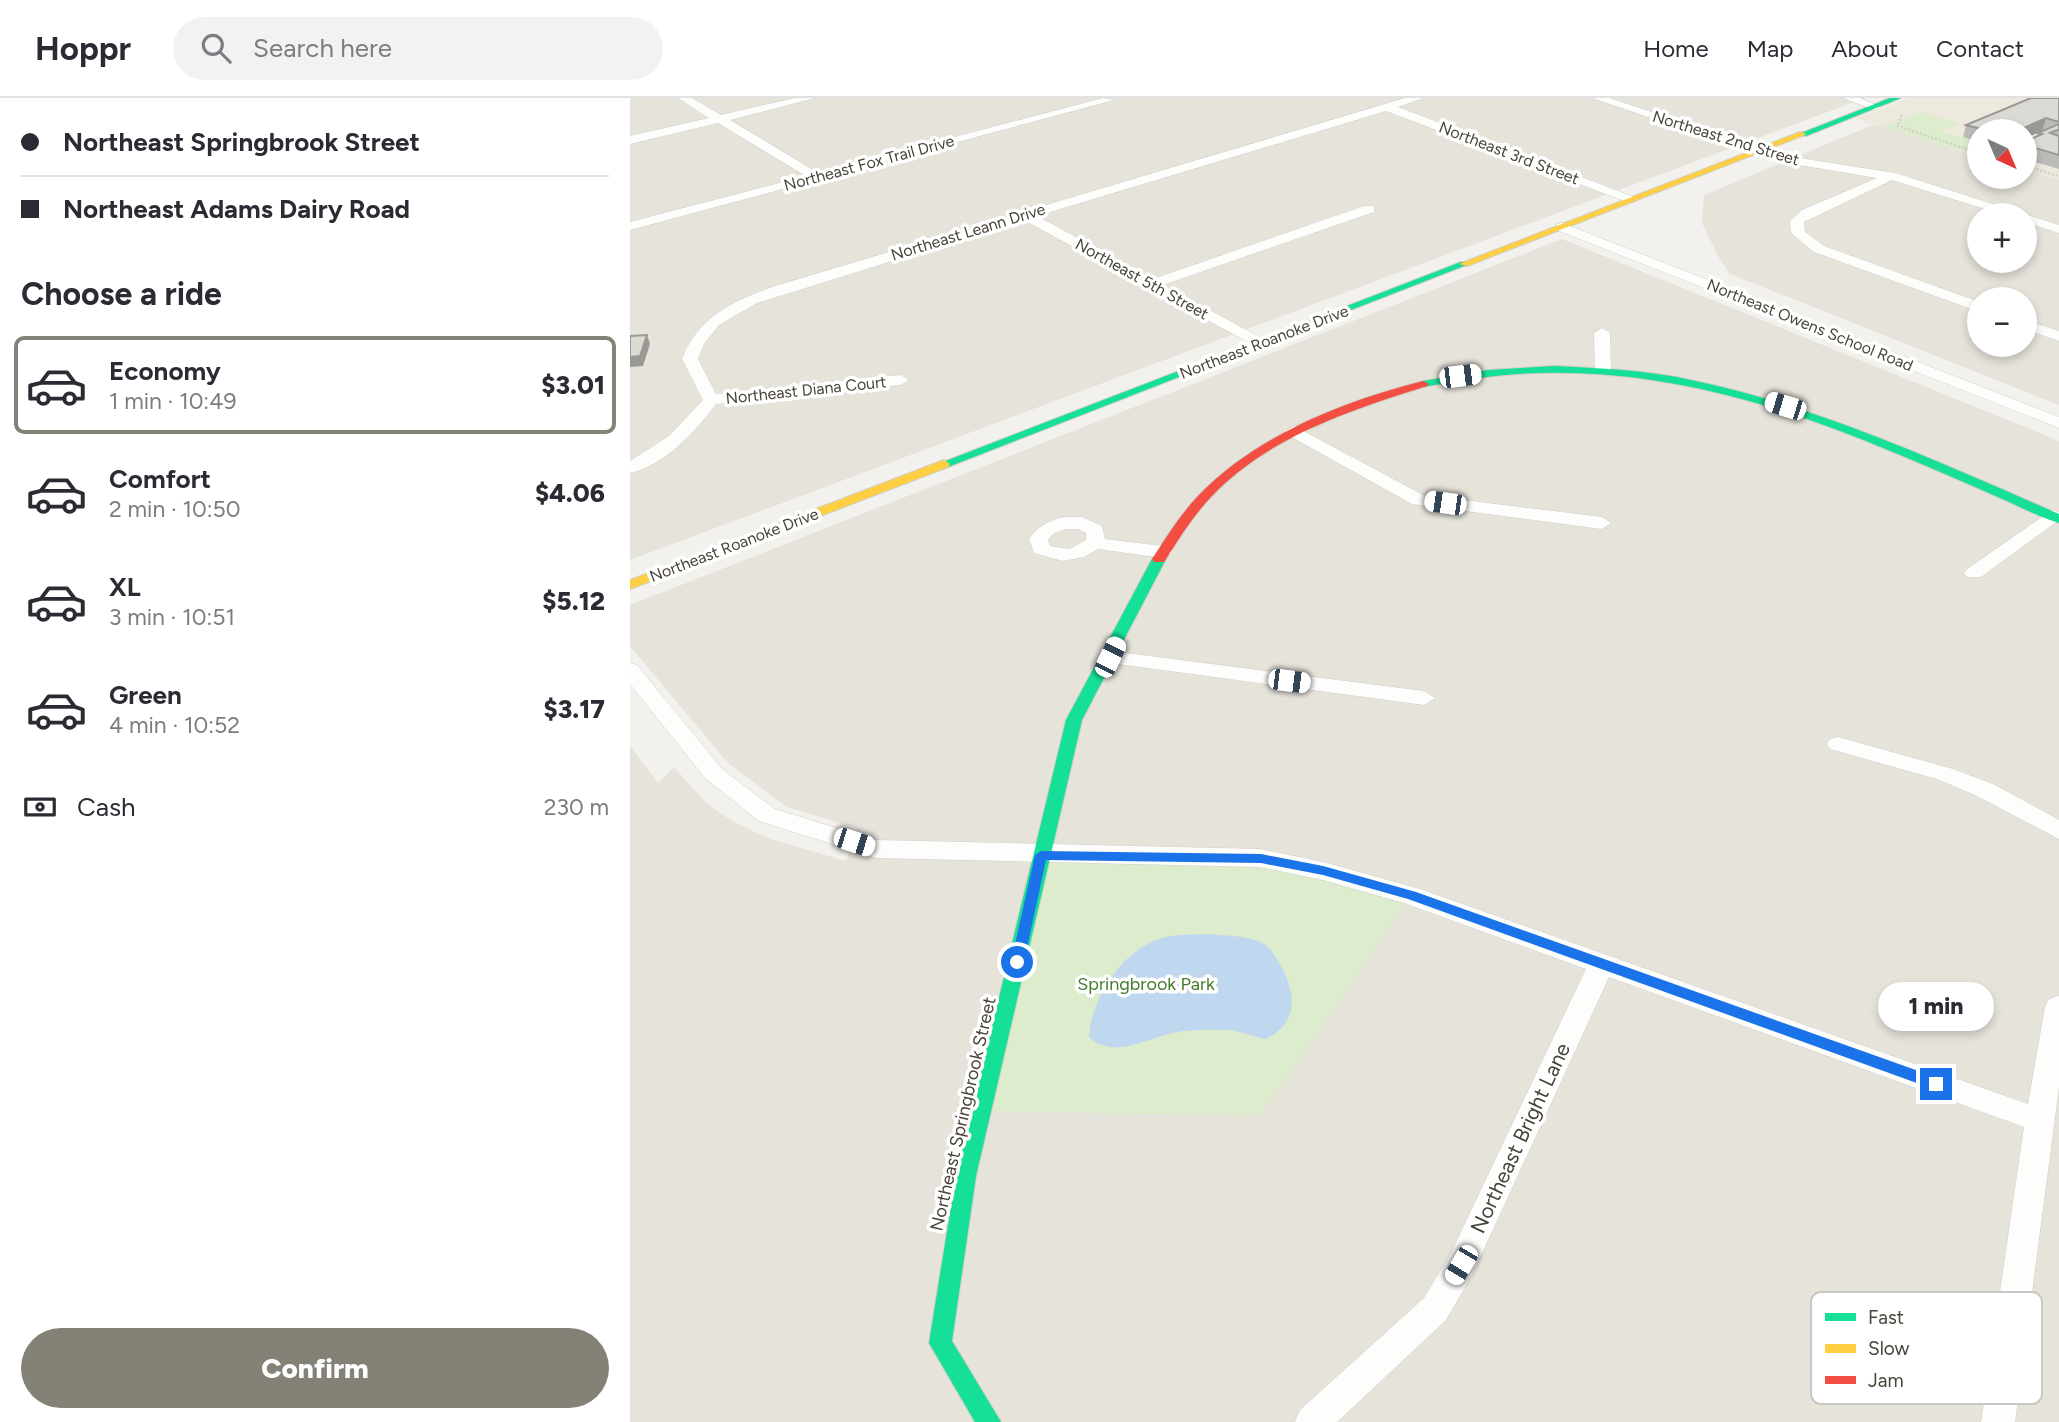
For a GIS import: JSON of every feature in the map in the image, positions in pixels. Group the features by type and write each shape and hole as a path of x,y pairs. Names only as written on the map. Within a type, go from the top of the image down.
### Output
{"street":[{"path":"684,98 817,177"},
{"path":"630,140 809,98"},
{"name":"Northeast Leann Drive","path":"710,400 690,359 704,330 720,315 780,289 1417,98"},
{"name":"Northeast 2nd Street","path":"1598,98 1794,161 1891,176 1978,203"},
{"path":"1849,98 1874,107"},
{"name":"Northeast Fox Trail Drive","path":"630,226 1108,100"},
{"name":"Northeast Roanoke Drive","path":"630,584 1874,107 1900,103"},
{"name":"Northeast 3rd Street","path":"1386,107 1632,199"},
{"path":"1891,176 1807,213 1797,221 1798,233 1819,249 1967,303"},
{"path":"1151,284 1369,209"},
{"name":"Northeast 5th Street","path":"1025,215 1260,343"},
{"path":"2037,222 2059,229"},
{"name":"Northeast Owens School Road","path":"1562,227 2059,424"},
{"path":"2037,328 2059,336"},
{"path":"1602,333 1603,370"},
{"name":"Northeast Springbrook Street","path":"989,1422 940,1343 946,1290 966,1175 1074,720 1110,657 1163,552 1201,497 1245,458 1294,431 1399,388 1524,369 1603,370 1745,394 1804,412 1874,437 2055,518"},
{"name":"Northeast Diana Court","path":"710,400 901,380"},
{"path":"630,468 674,441 695,423 710,400"},
{"path":"1294,431 1418,500 1602,523"},
{"path":"1974,573 2055,518"},
{"path":"1094,543 1163,552"},
{"path":"1110,657 1424,698"},
{"path":"630,670 714,774 767,815 876,849 1261,859 1323,871 1412,896 2039,1120"},
{"path":"1838,744 1955,778 1985,790 2059,831"},
{"name":"Northeast Bright Lane","path":"1312,1422 1435,1309 1461,1265 1601,965"},
{"path":"2016,1292 2039,1120 2059,1007"},
{"path":"1998,1422 2000,1404"}],"path":[{"path":"1900,103 1897,127 1967,149"},
{"path":"2037,170 2059,176"}],"shaded area":[{"path":"630,98 1865,98 630,560"},
{"path":"1909,98 2059,98 2059,180 2037,174 2037,119 1967,119 1967,152 1855,119"},
{"path":"1875,124 1967,152 1967,189 2037,189 2037,174 2059,180 2059,405 1730,274 1702,223 1704,195"},
{"path":"1562,239 2059,441 2059,1422 630,1422 630,746 658,783 674,767 705,802 732,821 770,839 846,861 857,828 787,807 727,762 630,646 630,605"}],"green space":[{"path":"1921,112 1960,123 1941,131 1967,139 1967,152 1883,127"},
{"name":"Springbrook Park","path":"1041,855 1260,858 1411,896 1260,1116 982,1111"}],"water":[{"path":"1210,934 1252,939 1264,944 1274,954 1286,977 1292,998 1289,1017 1276,1032 1266,1039 1229,1030 1186,1031 1123,1047 1099,1044 1089,1037 1101,995 1128,958 1159,939"}],"building":[{"path":"2031,98 2059,98 2059,122 2046,118 2037,122 2037,119 1980,119"},
{"path":"2059,124 2059,130 2050,133 2059,136 2059,155 2037,149 2037,136 2042,134 2038,133"},
{"path":"647,335 640,356 630,357 630,336"}],"traffic: fast":[{"path":"1803,134 1897,98"},
{"path":"944,464 1464,264"},
{"path":"1423,384 1521,370 1554,369 1623,373 1689,383 1753,398 1814,417 1936,465 2059,519"},
{"path":"989,1422 940,1343 966,1176 1074,720 1159,559"}],"traffic: slow":[{"path":"1464,264 1803,134"},
{"path":"630,585 944,464"}],"traffic: jam":[{"path":"1159,559 1181,523 1208,493 1238,467 1271,445 1344,410 1423,384"}],"route":[{"path":"1017,962 1041,855 1261,859 1323,871 1412,896 1936,1084"}]}
